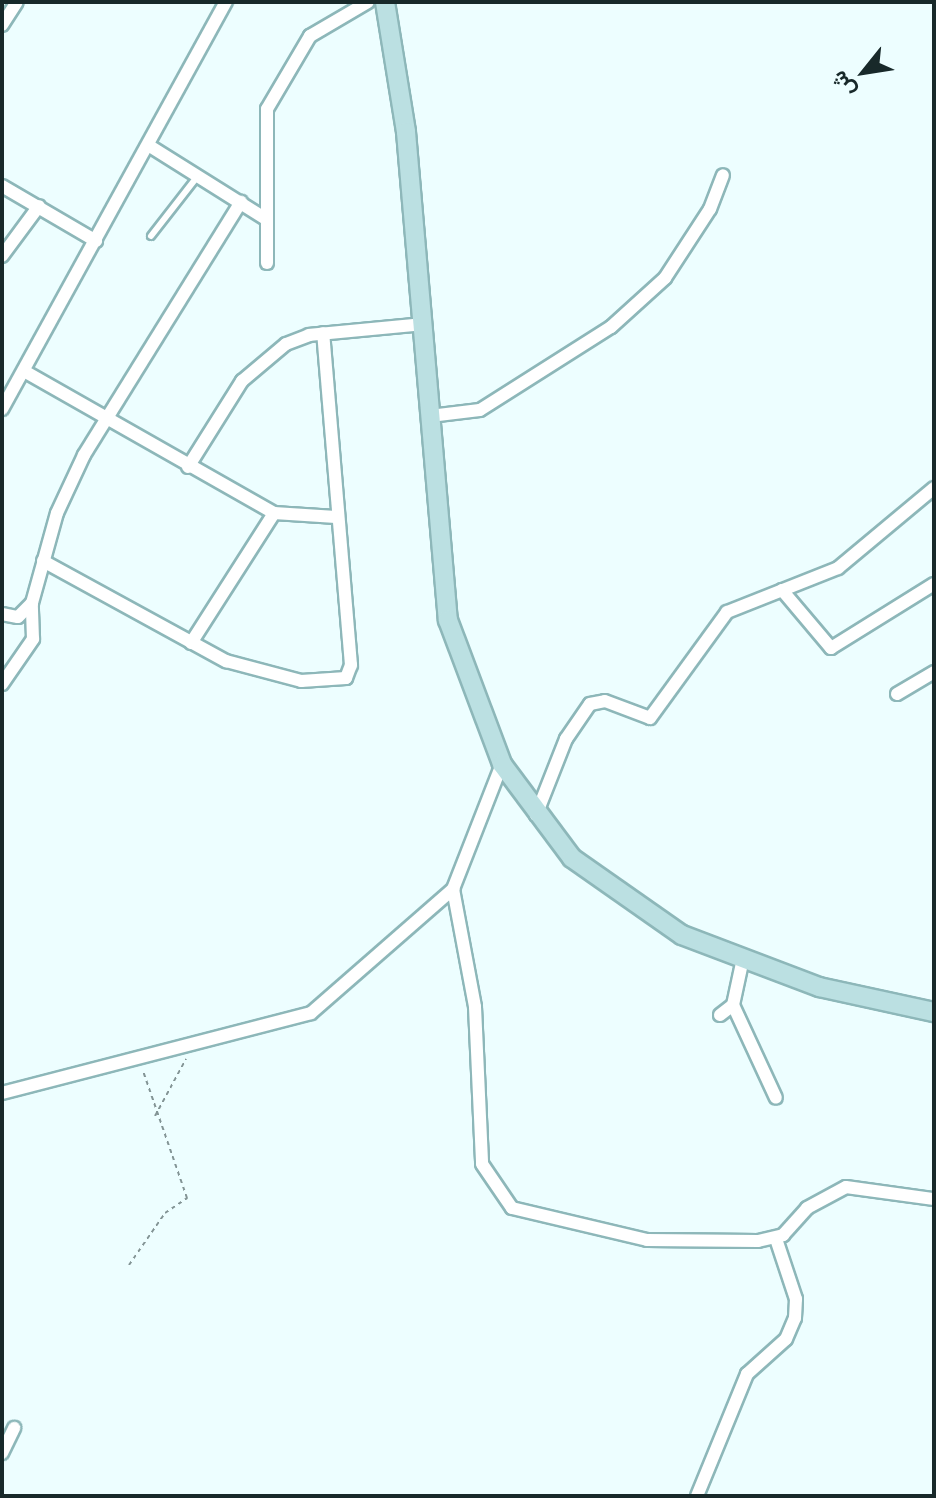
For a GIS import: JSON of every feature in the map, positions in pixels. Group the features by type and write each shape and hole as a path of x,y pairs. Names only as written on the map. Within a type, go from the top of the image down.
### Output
{"street":[{"path":"2,25 17,2"},
{"path":"267,263 267,109 310,36 368,2"},
{"path":"385,2 423,324 454,649 502,764 536,815 613,892 742,963 934,1012"},
{"path":"2,409 225,3"},
{"path":"148,145 266,219"},
{"path":"430,416 480,410 611,327 665,278 703,221 723,175"},
{"path":"2,186 96,241"},
{"path":"2,684 33,639 32,603 71,481 105,417 241,202"},
{"path":"2,256 39,206"},
{"path":"188,467 253,368 286,344 323,333 423,324"},
{"path":"43,561 191,643 274,675 326,684 346,678 351,665 336,517 323,333"},
{"path":"24,371 188,467 274,513 336,517"},
{"path":"536,815 566,739 590,704 605,701 650,718 727,612 856,556 934,488"},
{"path":"191,643 274,513"},
{"path":"782,590 831,648 934,584"},
{"path":"2,614 18,617 32,603"},
{"path":"897,694 934,672"},
{"path":"2,1093 311,1013 453,889 502,764"},
{"path":"453,889 475,1007 482,1164 497,1194 528,1216 647,1240 776,1239 821,1197 846,1187 934,1199"},
{"path":"742,963 733,1005 776,1098"},
{"path":"720,1015 733,1005"},
{"path":"697,1496 747,1374 786,1339 795,1318 796,1299 776,1239"},
{"path":"2,1453 14,1428"}],"lane":[{"path":"151,236 197,177"}],"path":[{"path":"155,1117 193,1043"},
{"path":"129,1265 165,1213 182,1209 187,1198 155,1117 140,1058"}]}
